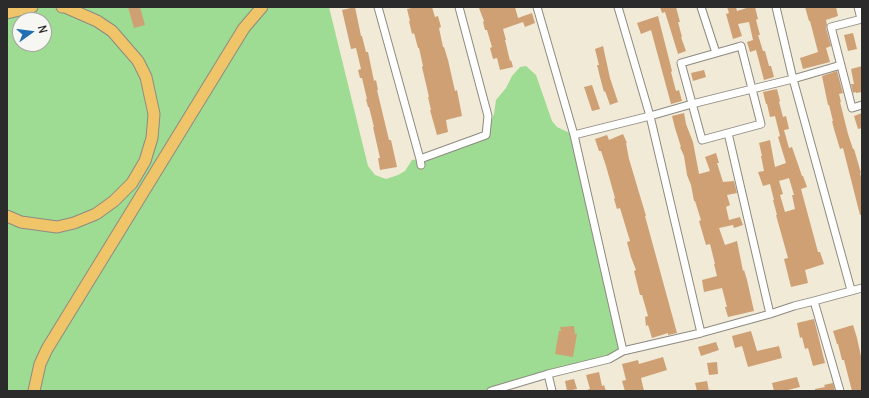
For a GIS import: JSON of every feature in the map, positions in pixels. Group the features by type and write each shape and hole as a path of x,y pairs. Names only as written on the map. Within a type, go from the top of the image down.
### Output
{"main road":[{"path":"7,12 32,7"},
{"path":"7,216 21,222 57,227 74,223 96,214 114,201 132,183 145,161 152,138 154,114 146,77 138,62 112,31 98,20 62,7"},
{"path":"34,391 40,364 47,349 244,28 262,7"}],"street":[{"path":"378,7 420,162 486,135 488,116 459,7"},
{"path":"537,7 574,135 623,351"},
{"path":"618,7 650,116 701,333"},
{"path":"701,7 716,53"},
{"path":"776,7 793,80 851,290"},
{"path":"858,7 862,19 831,27 852,108 862,105"},
{"path":"741,46 752,89 761,124 702,140 681,63 741,46"},
{"path":"574,135 692,104 793,80 841,66"},
{"path":"728,133 770,314"},
{"path":"491,391 548,374 609,359 623,351 701,333 862,288"},
{"path":"814,301 840,391"},
{"path":"548,374 552,391"}],"green space":[{"path":"7,7 329,7 368,166 375,175 386,179 405,171 412,160 420,159 486,135 494,114 496,100 506,88 512,76 520,67 526,66 536,75 552,121 557,127 574,135 623,351 491,391 7,391"}],"building":[{"path":"128,7 140,7 145,25 134,28"},
{"path":"355,7 361,36 366,52 368,52 374,81 376,80 389,140 391,140 397,167 380,170 378,158 380,158 374,127 362,78 360,78 358,70 361,69 356,48 351,49 342,10"},
{"path":"416,7 432,7 435,17 438,16 441,27 439,28 443,47 448,60 455,91 457,90 462,116 446,120 448,132 437,135 430,110 429,97 419,48 414,33 412,34 407,9"},
{"path":"515,7 518,18 532,13 535,23 525,27 523,22 503,29 510,61 511,60 513,67 500,70 497,58 493,59 490,48 492,47 487,30 485,30 484,21 479,8"},
{"path":"660,7 676,7 680,22 678,22 681,37 686,51 678,54 665,12 662,13"},
{"path":"727,7 736,7 737,11 755,7 758,19 756,20 760,35 758,35 774,77 764,80 756,50 750,52 747,42 753,40 749,22 738,24 742,36 733,39 726,14 729,13"},
{"path":"805,7 836,7 838,16 826,20 826,28 831,46 826,48 830,62 803,69 800,58 818,52"},
{"path":"658,16 676,91 679,90 682,101 671,104 651,30 641,34 637,23"},
{"path":"853,33 857,49 848,51 844,35"},
{"path":"603,46 610,78 618,102 610,105 601,81 595,49"},
{"path":"862,66 862,92 853,93 851,84 854,84 851,69"},
{"path":"704,70 706,77 693,81 691,73"},
{"path":"837,71 843,93 839,94 840,102 848,134 861,173 862,215 860,215 843,148 840,149 834,129 822,76"},
{"path":"592,85 600,109 592,111 584,87"},
{"path":"777,89 783,117 786,116 789,129 784,130 789,148 792,147 807,187 801,189 818,252 820,252 824,264 805,270 808,283 791,287 784,259 788,258 776,215 770,184 763,186 758,172 764,171 759,143 770,140 775,167 786,163 778,137 780,136 775,116 770,117 763,92","holes":["789,178 794,195 792,195 795,209 785,212 780,195 783,194 779,181"]},
{"path":"684,113 686,124 693,142 699,174 710,171 705,157 716,153 719,163 717,163 723,182 734,181 737,193 727,195 730,205 726,207 729,220 740,217 743,225 734,228 733,225 719,228 725,245 737,241 743,271 744,270 747,280 754,311 728,317 722,288 704,292 702,280 717,276 710,244 706,245 699,221 701,220 694,201 684,156 680,147 672,116"},
{"path":"862,113 862,128 858,129 854,116"},
{"path":"623,134 627,143 629,159 646,216 677,333 668,335 668,333 652,338 648,325 646,326 645,317 648,316 642,295 640,295 634,271 636,270 627,242 630,241 620,208 617,209 606,166 595,139 607,135 609,140"},
{"path":"814,319 825,363 813,366 808,348 805,349 802,337 800,338 797,323"},
{"path":"853,325 862,361 862,391 852,391 844,360 842,360 833,331"},
{"path":"574,326 575,334 577,334 573,357 555,354 559,331 561,331 560,327"},
{"path":"751,331 757,351 779,346 782,358 748,367 742,346 735,348 732,336"},
{"path":"716,342 719,350 701,356 698,347"},
{"path":"663,357 667,370 641,378 644,391 625,391 622,381 626,380 622,364 638,360 639,364"},
{"path":"717,362 718,374 709,375 707,363"},
{"path":"599,372 602,386 604,385 606,391 589,391 588,389 590,389 586,375"},
{"path":"797,377 800,387 784,391 774,391 772,383"},
{"path":"574,379 577,389 567,391 565,381"},
{"path":"707,381 709,391 697,391 695,383"},
{"path":"833,383 835,391 815,391 815,389 825,387 824,385"}]}
